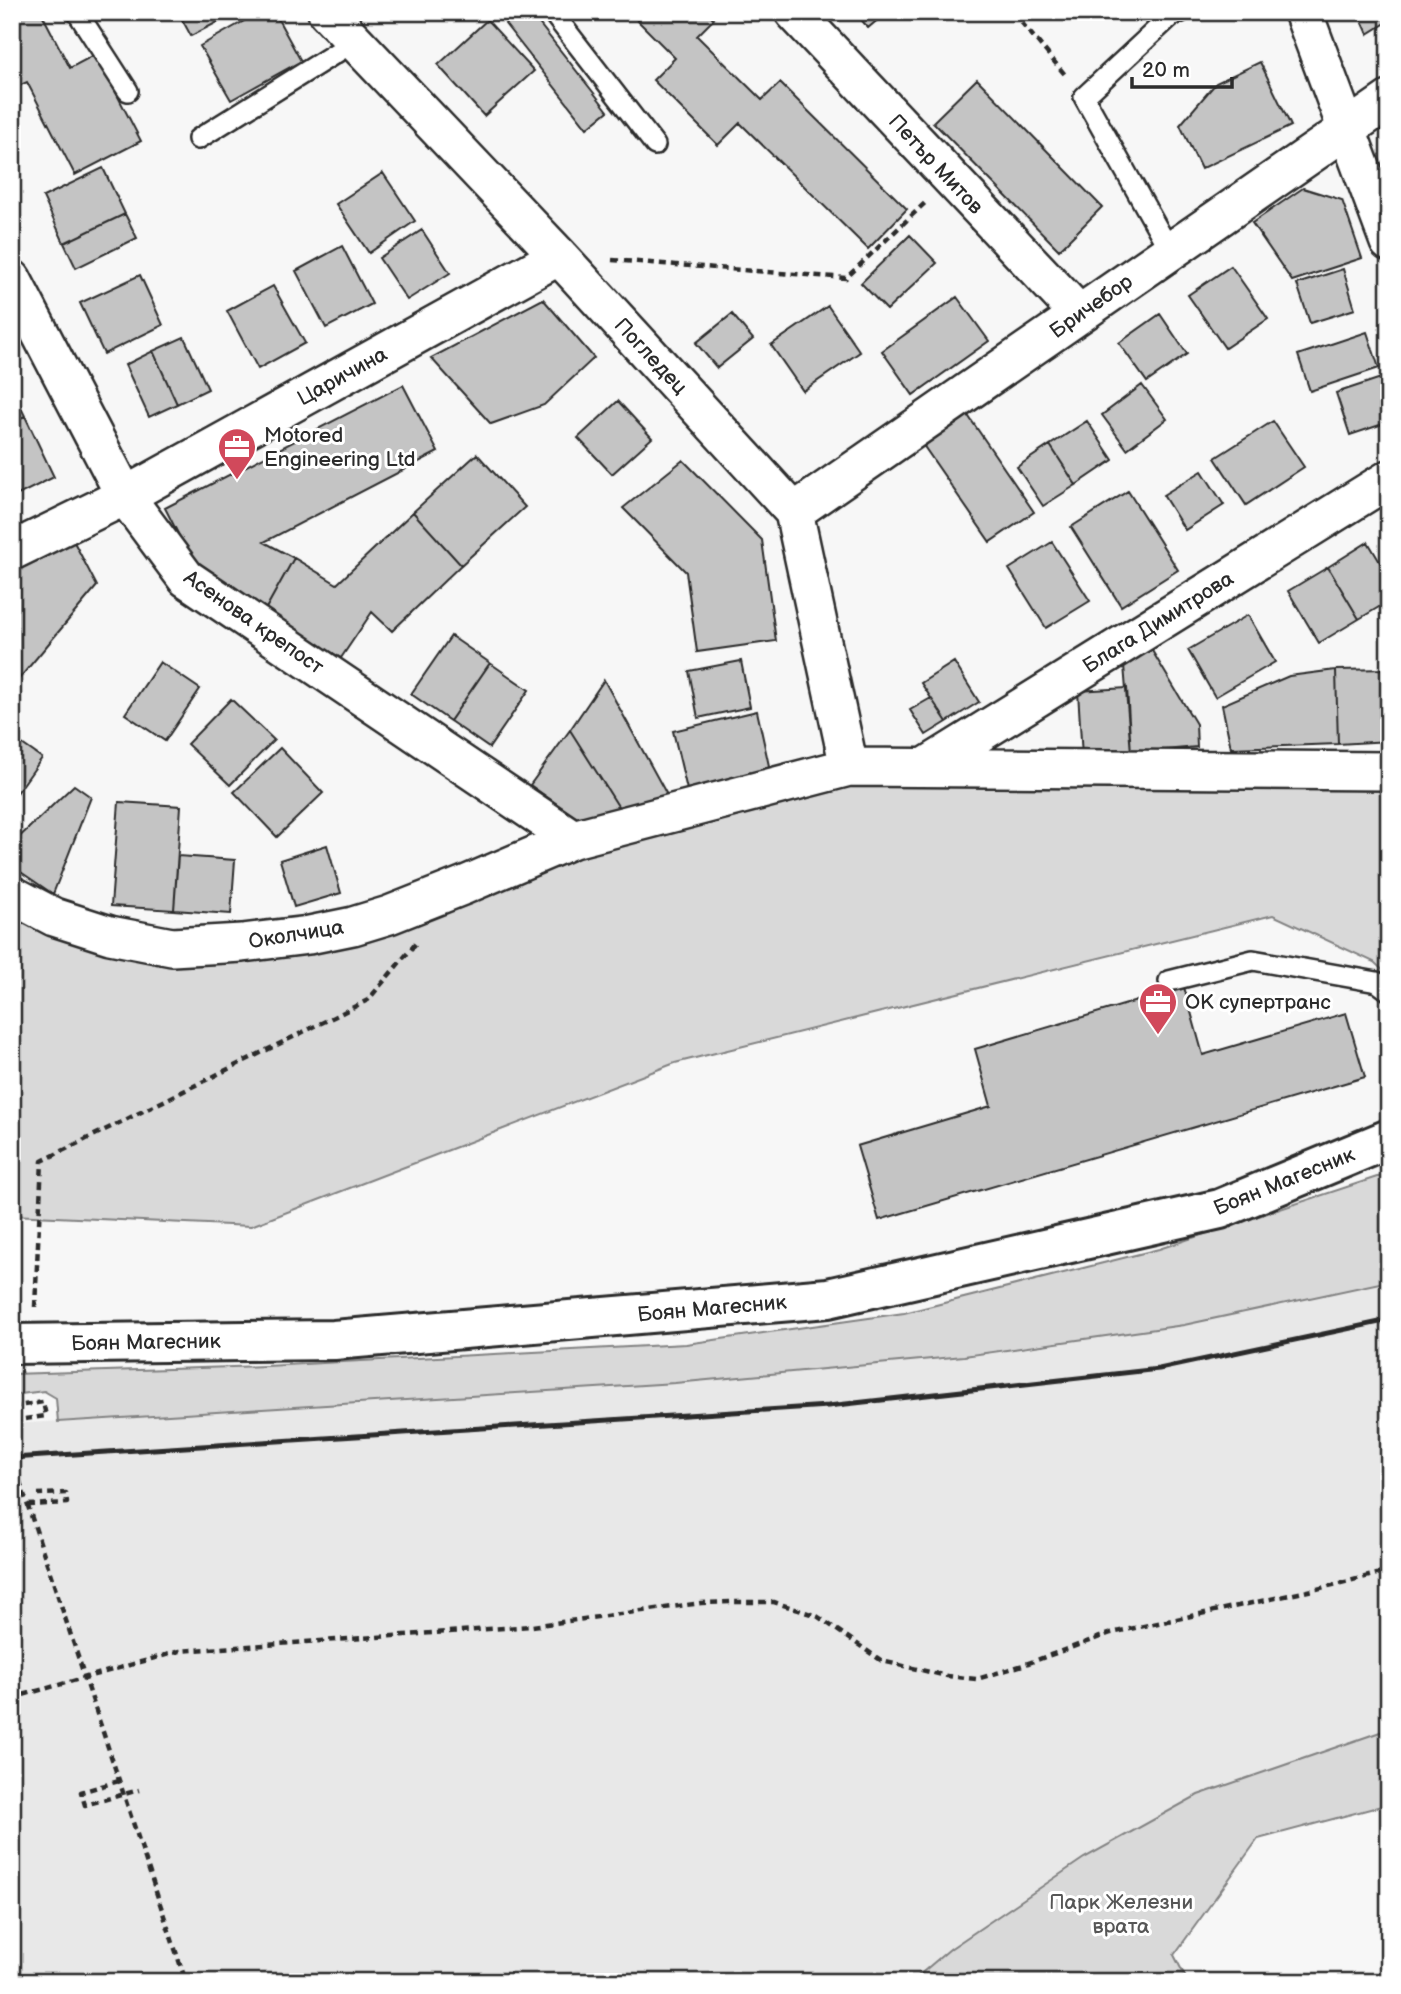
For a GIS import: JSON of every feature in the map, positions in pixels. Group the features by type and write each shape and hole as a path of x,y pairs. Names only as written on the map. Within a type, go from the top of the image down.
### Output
{"street":[{"name":"Погледец","path":"327,12 559,256 794,512"},
{"name":"Петър Митов","path":"794,12 1079,314"},
{"path":"1303,12 1389,242"},
{"name":"Бричебор","path":"794,512 1389,100"},
{"name":"Царичина","path":"12,551 125,496 559,256"},
{"name":"Асенова крепост","path":"12,279 125,496 186,579 573,839"},
{"name":"Блага Димитрова","path":"927,766 1389,479"},
{"path":"794,512 849,767"},
{"path":"573,839 849,767 1389,771"},
{"name":"Околчица","path":"12,895 54,917 110,935 172,947 242,943 309,935 353,926 452,890 573,839"},
{"name":"Боян Магесник","path":"23,1344 334,1340 828,1298 1220,1209 1389,1139"}],"lane":[{"path":"76,12 128,91"},
{"path":"552,12 654,145"},
{"path":"1170,251 1084,97 1171,16 1181,12"},
{"path":"198,139 355,41"},
{"path":"1169,981 1254,960 1377,982 1389,991"}],"path":[{"path":"1017,12 1017,18 1084,97"},
{"path":"559,256 846,278 950,179"},
{"path":"23,1344 41,1161 368,1000 421,937"},
{"path":"12,1407 44,1402 46,1416 12,1420"},
{"path":"12,1458 186,1982"},
{"path":"28,1506 67,1503 66,1493 38,1494"},
{"path":"12,1698 180,1651 532,1626 701,1603 731,1602 774,1602 817,1616 882,1661 947,1676 977,1679 1111,1633 1389,1571"},
{"path":"119,1781 81,1792 85,1805 139,1790"}],"shaded area":[{"path":"1389,1281 1389,1729 1084,1858 950,1949 911,1982 12,1982 12,1424 675,1383 964,1356 1184,1325"}],"green space":[{"path":"849,767 1389,771 1389,976 1374,962 1273,915 675,1063 251,1226 12,1215 12,895 54,917 242,943"},
{"path":"1389,1176 1389,1281 1184,1325 964,1356 675,1383 58,1422 56,1398 44,1391 12,1395 12,1374 266,1366 686,1344 904,1313 1159,1249 1377,1177"},
{"name":"Парк Железни врата","path":"1389,1729 1389,1804 1258,1839 1174,1955 1188,1982 911,1982 950,1949 1084,1858 1198,1795"}],"building":[{"path":"12,12 41,12 70,68 96,54 141,141 75,175 27,82 12,89"},
{"path":"178,12 237,12 191,36"},
{"path":"260,12 274,12 301,61 231,100 200,46"},
{"path":"520,12 530,12 608,111 587,128 505,24"},
{"path":"629,12 708,12 714,19 697,36 762,100 780,83 907,209 868,249 740,123 718,145 653,80 675,58"},
{"path":"855,12 887,12 868,28"},
{"path":"1038,12 1107,12 1107,18 1038,17"},
{"path":"1358,12 1389,12 1389,21 1368,34"},
{"path":"487,20 534,71 484,116 438,65"},
{"path":"1260,62 1291,126 1201,169 1180,125 1216,83"},
{"path":"977,79 1102,207 1059,250 933,122"},
{"path":"103,168 125,214 64,243 43,197"},
{"path":"383,173 415,221 369,253 336,204"},
{"path":"1303,188 1342,200 1362,258 1292,281 1252,223"},
{"path":"125,214 137,238 76,268 64,243"},
{"path":"422,230 450,273 407,300 379,258"},
{"path":"910,235 937,263 887,310 861,283"},
{"path":"342,246 372,304 326,328 296,271"},
{"path":"1231,266 1268,319 1225,348 1188,295"},
{"path":"1343,269 1355,309 1310,323 1297,284"},
{"path":"140,275 163,325 104,354 80,303"},
{"path":"273,286 305,343 258,369 227,311"},
{"path":"957,297 989,341 913,395 882,351"},
{"path":"543,299 594,358 544,405 491,424 431,358"},
{"path":"828,306 860,352 803,391 771,345"},
{"path":"732,314 753,339 717,368 696,343"},
{"path":"1160,314 1187,354 1147,382 1119,343"},
{"path":"1367,332 1379,368 1310,391 1298,355"},
{"path":"184,337 208,389 177,404 153,351"},
{"path":"153,351 177,404 149,417 125,365"},
{"path":"1381,378 1389,402 1389,422 1350,435 1336,393"},
{"path":"403,385 438,452 264,542 294,558 264,612 199,575 165,508"},
{"path":"1142,385 1167,419 1127,449 1102,415"},
{"path":"12,389 25,416 12,422"},
{"path":"618,401 652,438 612,474 578,438"},
{"path":"967,414 1034,512 990,542 923,445"},
{"path":"25,416 54,477 12,498 12,422"},
{"path":"1087,421 1113,460 1076,485 1050,445"},
{"path":"1273,421 1304,467 1246,505 1215,458"},
{"path":"1050,445 1076,485 1043,506 1017,467"},
{"path":"477,454 525,507 461,565 413,512"},
{"path":"683,460 762,540 776,641 697,652 686,572 623,508"},
{"path":"1202,471 1224,505 1185,530 1163,495"},
{"path":"1128,491 1178,570 1121,606 1071,527"},
{"path":"413,512 461,565 392,631 372,612 341,658 264,612 294,558 337,584"},
{"path":"73,540 97,586 13,686 12,573"},
{"path":"1052,542 1090,601 1046,628 1009,569"},
{"path":"1368,542 1389,577 1389,601 1359,619 1328,567"},
{"path":"1328,567 1359,619 1319,643 1288,591"},
{"path":"1248,615 1275,662 1215,697 1188,650"},
{"path":"451,636 490,663 450,721 411,694"},
{"path":"1151,649 1196,724 1197,747 1131,753 1124,665"},
{"path":"741,661 750,707 698,718 689,671"},
{"path":"160,662 200,689 165,741 125,714"},
{"path":"954,662 979,702 947,722 921,683"},
{"path":"490,663 529,690 489,748 450,721"},
{"path":"1389,669 1389,741 1338,744 1336,670"},
{"path":"1336,670 1338,744 1231,748 1222,705 1289,676"},
{"path":"604,680 667,795 623,814 570,730"},
{"path":"1127,688 1131,753 1082,757 1078,691"},
{"path":"931,698 947,722 926,735 910,710"},
{"path":"231,699 274,740 230,785 187,744"},
{"path":"757,711 771,775 688,794 673,731"},
{"path":"570,730 623,814 591,828 530,785"},
{"path":"12,737 42,758 12,800"},
{"path":"280,748 323,793 277,837 234,792"},
{"path":"74,785 91,797 53,894 12,866 12,844"},
{"path":"119,802 181,806 174,910 111,906"},
{"path":"327,845 341,893 294,907 280,860"},
{"path":"178,856 235,860 231,914 174,910"},
{"path":"1184,987 1203,1055 1346,1013 1365,1077 879,1220 857,1146 991,1106 975,1049"}],"railway":[{"path":"12,1458 828,1406 1159,1369 1389,1320"}],"place":[{"name":"Motored Engineering Ltd","path":"237,481"},
{"name":"ОК супертранс","path":"1158,1036"}]}
